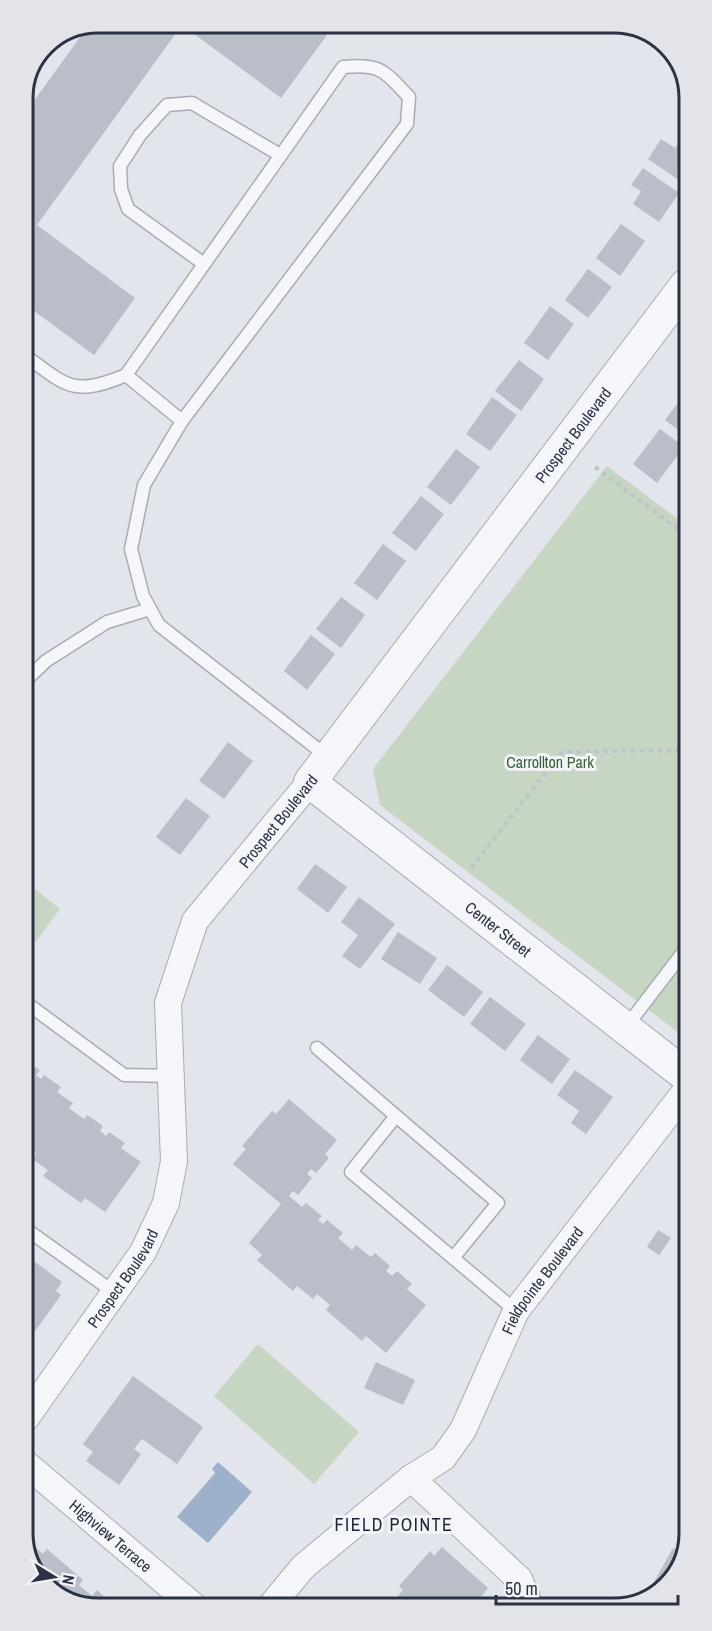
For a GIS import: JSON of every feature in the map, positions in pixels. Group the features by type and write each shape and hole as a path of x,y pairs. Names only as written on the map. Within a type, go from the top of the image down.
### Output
{"street":[{"name":"Prospect Boulevard","path":"33,1408 143,1252 166,1203 174,1161 168,1003 195,921 329,758 679,294"},
{"name":"Center Street","path":"310,782 679,1070"},
{"name":"Fieldpointe Boulevard","path":"277,1598 303,1567 411,1478 443,1458 463,1430 516,1311 679,1100"},
{"name":"Highview Terrace","path":"33,1470 184,1598"},
{"path":"411,1478 519,1579 527,1598"}],"lane":[{"path":"33,361 67,385 89,388 106,384 126,375 343,67 360,65 382,70 409,97 407,124 182,421 144,485 131,549 143,596 159,625 329,758"},
{"path":"204,264 128,209 121,189 120,166 140,135 167,105 192,103 280,155"},
{"path":"126,375 182,421"},
{"path":"33,673 46,661 107,621 150,609"},
{"path":"625,1028 679,958"},
{"path":"33,1008 124,1075 171,1076"},
{"path":"317,1048 498,1203 453,1258"},
{"path":"396,1116 351,1172 516,1311"},
{"path":"33,1233 115,1293"}],"path":[{"path":"595,466 679,530"},
{"path":"471,868 562,752 679,750"}],"green space":[{"name":"Carrollton Park","path":"607,466 679,520 679,1033 380,805 373,769"},
{"path":"33,887 60,909 33,945"},
{"path":"258,1344 359,1432 314,1484 214,1396"}],"water":[{"path":"218,1462 252,1492 208,1543 177,1517 215,1473 212,1469"}],"building":[{"path":"98,33 176,33 37,225 135,298 94,355 33,310 33,102 81,35"},
{"path":"193,33 324,33 327,35 281,98"},
{"path":"661,139 675,148 679,142 679,180 648,159"},
{"path":"643,168 679,193 659,222 633,204 641,191 631,185"},
{"path":"621,224 645,241 620,276 596,258"},
{"path":"588,269 612,287 588,318 565,300"},
{"path":"550,306 574,324 548,360 524,343"},
{"path":"519,360 544,379 521,411 495,391"},
{"path":"492,397 517,415 490,451 466,434"},
{"path":"679,401 679,431 665,420"},
{"path":"660,429 679,443 679,454 657,483 633,464"},
{"path":"456,449 480,467 451,505 427,487"},
{"path":"421,496 444,514 416,551 392,533"},
{"path":"383,544 406,561 377,600 354,583"},
{"path":"341,597 365,615 341,648 316,629"},
{"path":"311,635 335,654 307,690 284,671"},
{"path":"228,742 253,761 224,799 199,781"},
{"path":"186,798 210,816 180,855 156,837"},
{"path":"315,864 347,887 328,913 297,889"},
{"path":"359,897 395,924 360,969 342,956 358,935 341,922"},
{"path":"398,932 437,958 420,984 381,959"},
{"path":"447,965 483,992 464,1017 428,990"},
{"path":"490,997 526,1024 505,1051 470,1024"},
{"path":"538,1035 570,1059 552,1084 520,1060"},
{"path":"33,1065 40,1070 36,1075 41,1079 44,1075 61,1087 57,1092 73,1103 69,1108 84,1119 87,1115 103,1126 100,1131 106,1136 109,1132 125,1143 121,1148 141,1162 105,1212 85,1198 81,1203 43,1176 48,1170 33,1160 36,1153 33,1151"},
{"path":"575,1070 613,1097 586,1134 571,1123 579,1111 557,1095"},
{"path":"289,1099 337,1140 325,1154 329,1158 316,1173 311,1169 307,1174 312,1178 298,1195 293,1191 289,1196 302,1207 306,1203 322,1216 318,1220 323,1224 327,1220 343,1233 338,1238 352,1250 356,1245 371,1257 375,1253 390,1266 386,1271 392,1276 397,1271 412,1284 407,1289 426,1305 386,1353 366,1336 362,1341 326,1310 330,1305 317,1294 313,1299 297,1286 293,1291 257,1260 262,1255 249,1243 281,1204 233,1164 246,1149 242,1146 272,1111 276,1114"},
{"path":"658,1230 671,1238 659,1255 647,1247"},
{"path":"33,1260 62,1282 56,1291 61,1295 33,1334"},
{"path":"376,1362 415,1380 403,1405 364,1388"},
{"path":"133,1376 203,1427 177,1464 142,1439 134,1449 141,1454 119,1485 86,1461 93,1452 83,1444"},
{"path":"35,1547 43,1554 47,1549 83,1580 79,1585 92,1596 97,1590 106,1598 81,1596 58,1585 46,1573"},
{"path":"442,1547 488,1588 482,1598 396,1598 403,1590 399,1586 430,1551 434,1556"},
{"path":"673,1548 677,1550 676,1554 668,1569 656,1583 654,1582"}],"district":[{"name":"FIELD POINTE","path":"394,1525"}]}
